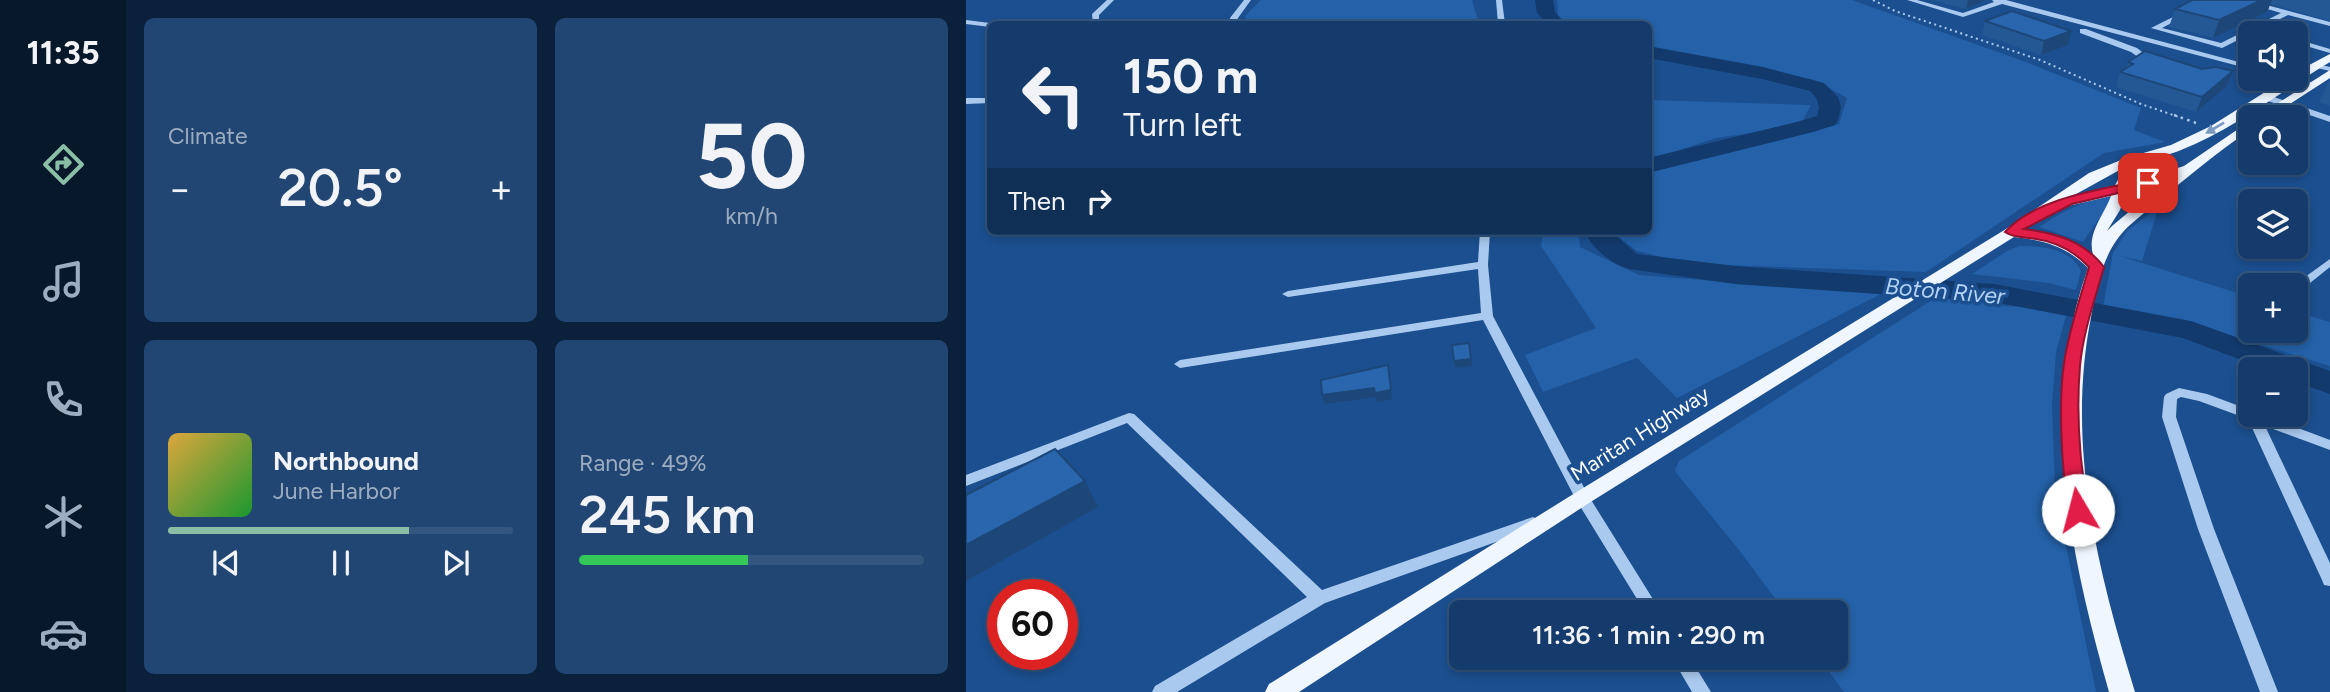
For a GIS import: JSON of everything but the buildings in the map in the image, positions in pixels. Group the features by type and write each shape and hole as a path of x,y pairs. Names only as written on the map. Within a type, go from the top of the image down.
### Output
{"main road":[{"name":"Maritan Highway","path":"2308,70 2330,57"},
{"path":"2281,105 2330,71"},
{"name":"Maritan Highway","path":"1278,692 1582,498 2011,232 2106,168 2176,148 2215,129 2274,91"},
{"path":"2122,692 2081,531 2072,468 2072,366 2077,332 2105,243 2117,229 2204,156 2238,133"},
{"path":"2096,268 2100,230 2113,211 2131,168 2150,155"},
{"name":"Maritan Highway","path":"2029,219 2068,201 2165,178 2204,156"},
{"path":"2011,232 2042,235 2065,242 2082,251 2096,268"}],"street":[{"path":"1096,21 1095,14 1111,0"},
{"path":"1234,21 1248,0"},
{"path":"1499,0 1502,21"},
{"path":"1910,0 1963,15 2000,1 2238,64"},
{"path":"2212,0 2155,27 2222,46 2286,13"},
{"path":"2240,0 2330,24"},
{"path":"966,22 987,24"},
{"path":"2072,35 2096,26"},
{"path":"2082,31 2134,51 2162,67"},
{"path":"2308,45 2330,51"},
{"path":"2265,97 2330,119"},
{"path":"966,101 987,102"},
{"path":"1485,235 1483,264 1487,316 1582,498 1646,600"},
{"path":"2308,279 2330,262"},
{"path":"1288,294 1483,264"},
{"path":"1180,363 1487,316"},
{"path":"966,481 1129,417 1319,598"},
{"path":"2259,427 2330,580"},
{"path":"1161,692 1319,598 1557,515"},
{"path":"1688,670 1702,692"}],"lane":[{"path":"2316,65 2330,71"},
{"path":"2238,412 2179,392 2171,397 2169,417 2206,529 2269,692"},
{"path":"2281,427 2330,445"}],"path":[{"path":"1873,0 1895,12 2040,60 2165,113 2215,129"}],"shaded area":[{"path":"1261,0 1472,0 1478,21 1248,21 1245,16"},
{"path":"1557,0 1852,0 2026,62 2141,108 2134,130 2165,142 2104,153 1926,272 1692,264 1637,251 1616,235 1652,235 1652,172 1731,149 1839,124 1847,98 1814,80 1652,49 1652,21 1565,21 1558,17"},
{"path":"1652,100 1811,105 1803,120 1771,130 1716,138 1652,159"},
{"path":"2115,195 2083,242 2039,227 2075,207"},
{"path":"2159,206 2142,261 2120,256 2238,293 2238,338 2210,329 2103,307 2113,253 2127,231"},
{"path":"1543,235 1578,235 1580,247 1639,275 1881,294 1677,398 1637,358 1543,392 1525,355 1596,328 1541,246"},
{"path":"2019,246 2046,248 2070,257 2081,271 2076,290 2049,283 1972,274"},
{"path":"1940,295 2004,306 2068,309 2056,352 2052,405 2055,492 2096,692 1844,692 1828,670 1848,670 1848,600 1776,600 1677,474 1675,470 1679,461"},
{"path":"2308,316 2330,322 2330,366 2308,357 2255,343 2308,343"}],"waterway":[{"name":"Boton River","path":"1544,0 1546,13 1554,21"},
{"name":"Boton River","path":"1652,53 1763,73 1817,87 1827,97 1830,107 1827,120 1652,165"},
{"name":"Boton River","path":"1599,235 1629,261 1735,275 1994,293 2191,330 2263,357"},
{"name":"Boton River","path":"2308,375 2330,383"}],"route":[{"path":"2078,510 2072,468 2072,366 2077,332 2096,267 2082,251 2065,242 2042,235 2011,232 2029,219 2068,201 2148,183"}]}
